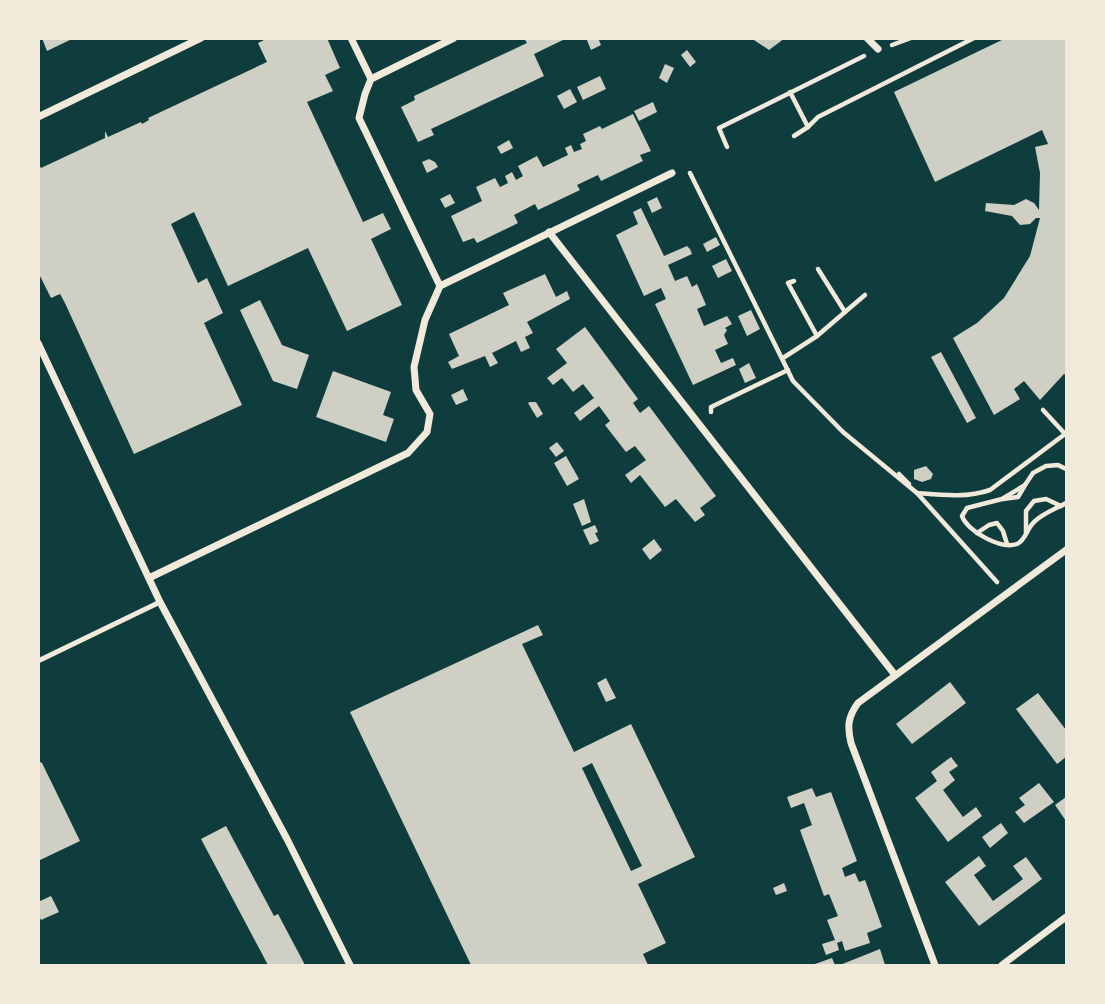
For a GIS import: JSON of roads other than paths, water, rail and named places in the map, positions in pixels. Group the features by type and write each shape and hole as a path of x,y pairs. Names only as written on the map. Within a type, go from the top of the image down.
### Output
{"street":[{"path":"38,117 201,38"},
{"path":"351,38 371,79"},
{"path":"440,286 359,118 371,79 454,38"},
{"path":"867,38 878,49"},
{"path":"149,578 408,453 427,432 430,414 416,390 414,367 425,320 440,286 672,173"},
{"path":"549,232 895,675"},
{"path":"38,343 160,602 351,965"},
{"path":"935,965 851,743 847,728 849,716 858,703 1066,550"},
{"path":"1002,965 1066,917"}],"lane":[{"path":"38,661 160,602"}]}
